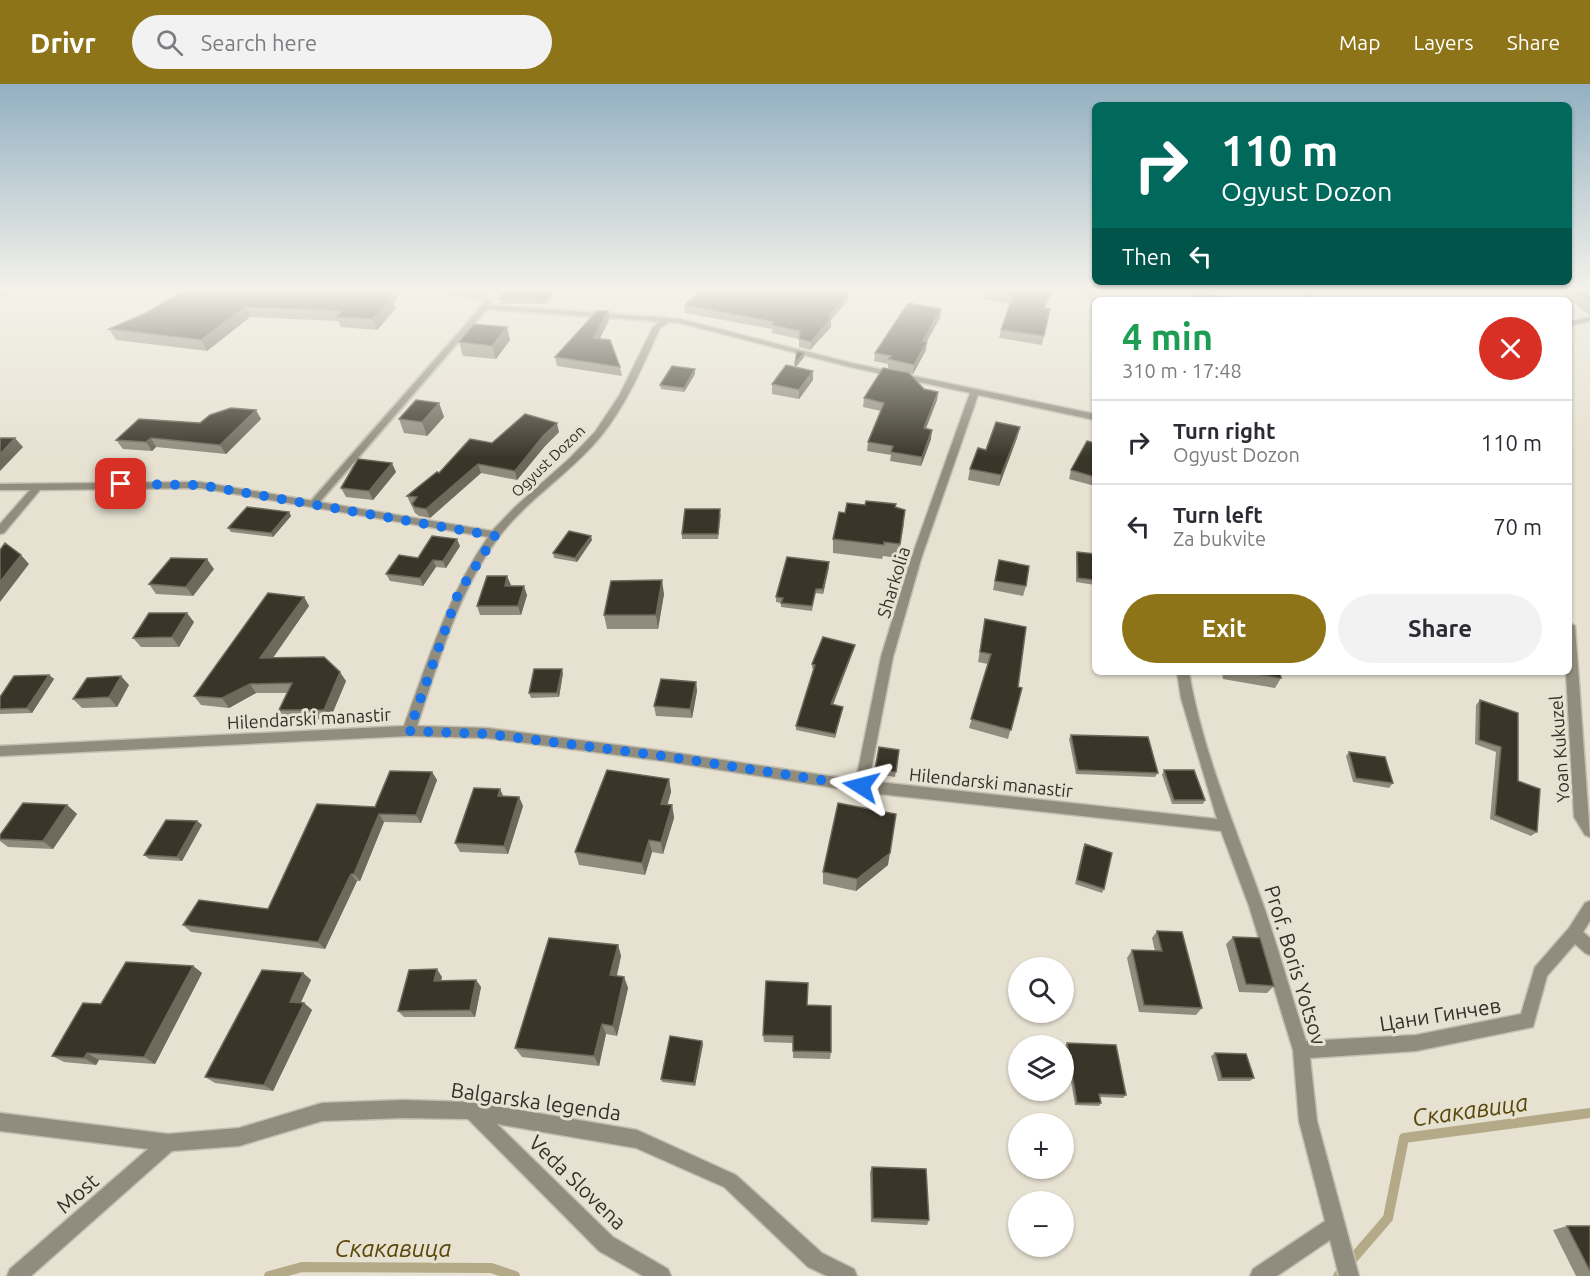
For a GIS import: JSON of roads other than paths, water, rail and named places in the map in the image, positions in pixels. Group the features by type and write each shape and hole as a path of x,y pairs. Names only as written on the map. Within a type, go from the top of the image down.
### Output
{"street":[{"name":"Ogyust Dozon","path":"409,731 458,594 495,536 533,495 597,435 616,407 647,347"},
{"path":"779,347 974,393 1092,416"},
{"name":"Sharkolia","path":"861,786 887,657 916,559 974,393"},
{"path":"0,487 200,485 495,536"},
{"path":"0,531 37,487"},
{"name":"Yoan Kukuzel","path":"1572,674 1581,817 1590,831"},
{"name":"Prof. Boris Yotsov","path":"1183,675 1186,698 1226,826 1256,906 1300,1050 1308,1121 1349,1276"},
{"name":"Hilendarski manastir","path":"0,751 409,731 487,734 663,756 861,786 1226,826"},
{"name":"Цани Гинчев","path":"1300,1050 1416,1043 1527,1021 1540,972 1574,933 1590,908"},
{"path":"1574,933 1590,948"},
{"name":"Balgarska legenda","path":"0,1122 168,1143 239,1137 322,1113 403,1108 472,1111 637,1139 730,1181 814,1260 847,1276"},
{"name":"Veda Slovena","path":"472,1111 606,1244 661,1276"},
{"name":"Most","path":"17,1276 168,1143"},
{"path":"1260,1276 1334,1226"}],"lane":[{"path":"314,503 450,347"}],"waterway":[{"name":"Скакавица","path":"1338,1276 1388,1218 1404,1138 1590,1113"},
{"name":"Скакавица","path":"269,1276 302,1267 491,1268 515,1276"}]}
